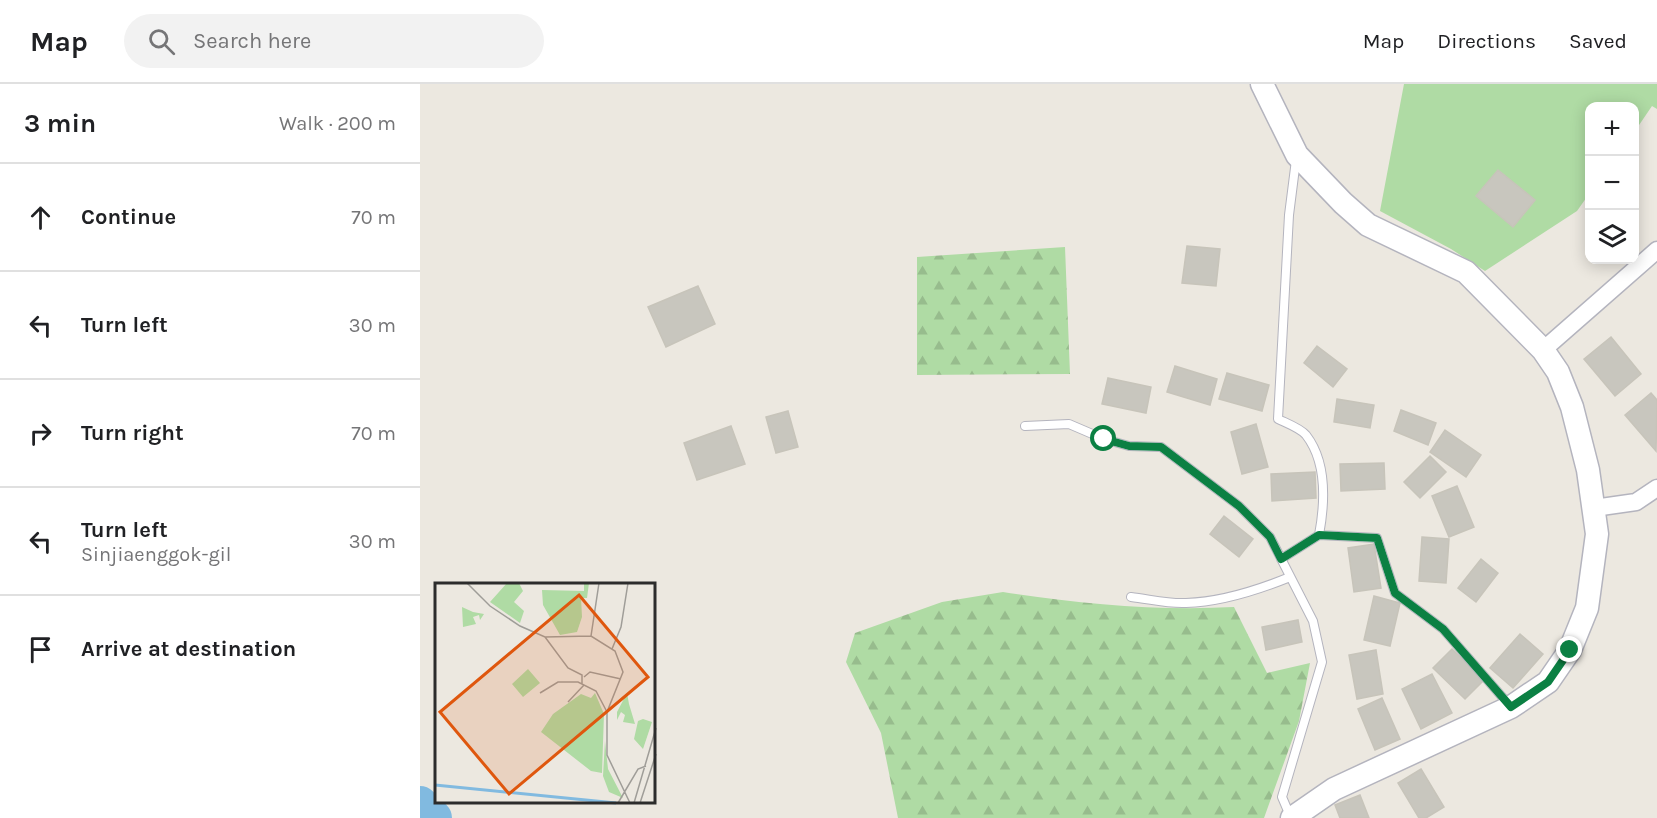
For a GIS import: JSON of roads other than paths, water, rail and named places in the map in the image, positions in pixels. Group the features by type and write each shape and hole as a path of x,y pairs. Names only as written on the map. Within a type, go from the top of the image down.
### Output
{"street":[{"path":"1262,84 1297,155 1343,203 1368,225 1466,272 1543,350 1558,372 1572,407 1588,470 1597,534 1587,608 1570,650 1548,682 1511,707 1334,789 1292,818"},
{"path":"1543,350 1657,250"},
{"path":"1594,508 1636,502 1657,488"}],"lane":[{"path":"1297,155 1289,215 1278,419 1305,434 1320,462 1323,514 1319,535"},
{"path":"1024,426 1069,424 1104,439 1129,446 1161,447 1239,506 1270,537 1313,621 1322,662 1282,797 1292,818"},
{"path":"1281,559 1319,535 1377,538 1395,593 1443,629 1511,707"},
{"path":"1131,597 1185,604 1218,600 1290,577"}],"waterway":[{"path":"420,804 434,818"}]}
